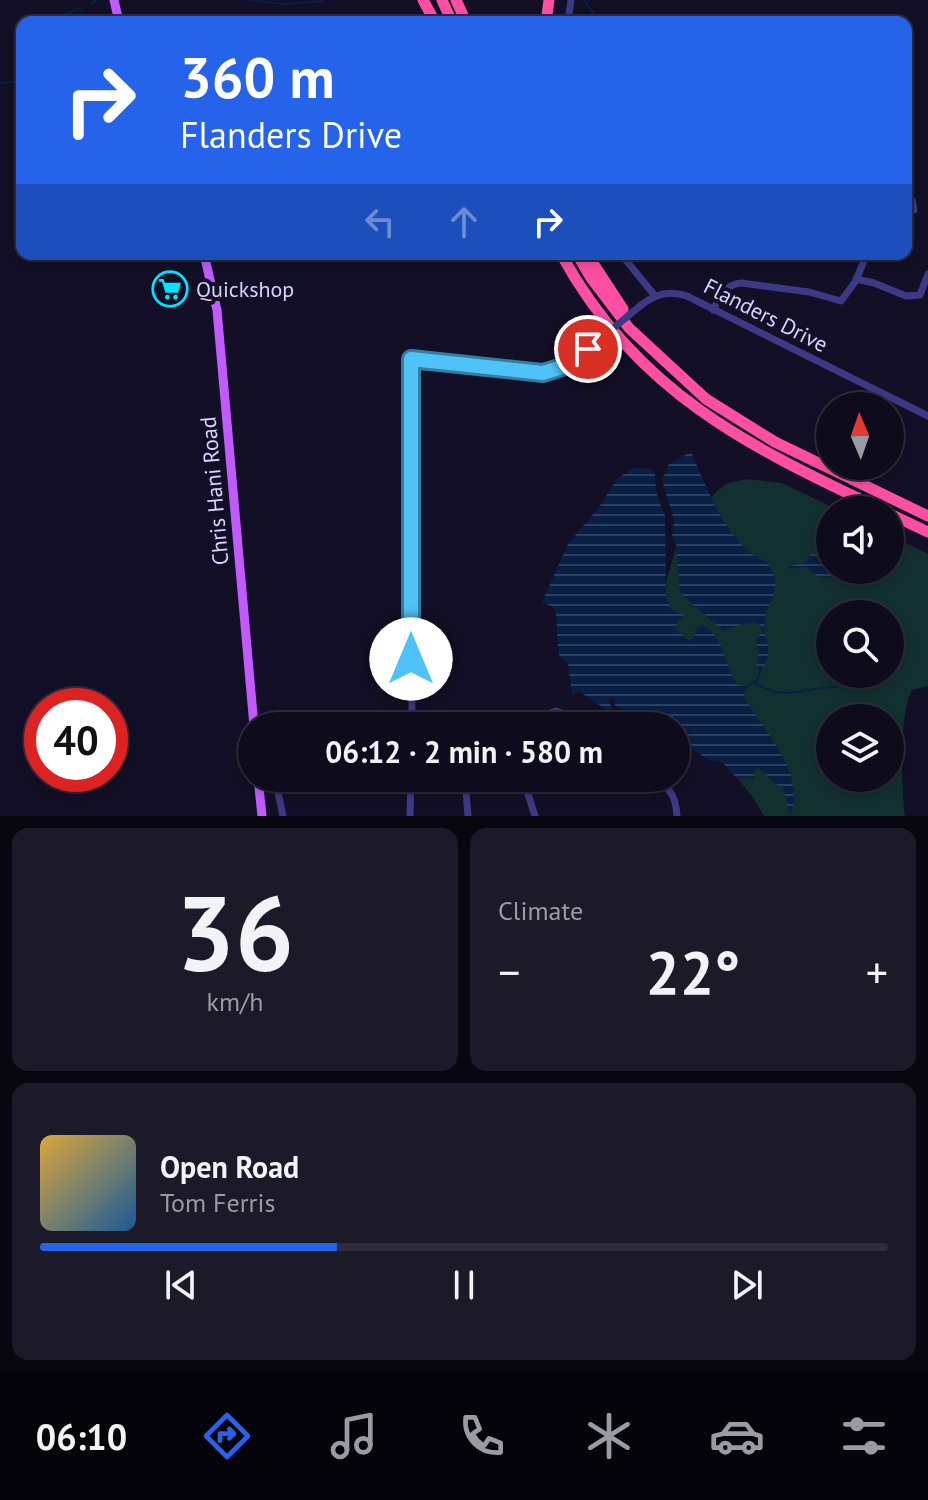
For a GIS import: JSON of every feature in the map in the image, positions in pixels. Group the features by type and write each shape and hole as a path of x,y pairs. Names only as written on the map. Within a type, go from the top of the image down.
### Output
{"highway":[{"path":"565,260 609,326 677,393 757,448 855,496"},
{"path":"581,260 629,328 706,399 775,442 928,516"},
{"path":"591,260 649,345"},
{"path":"904,521 928,532"}],"main road":[{"name":"Chris Hani Road","path":"206,260 217,310 253,712"},
{"path":"259,792 262,816"}],"street":[{"path":"912,202 914,210"},
{"path":"412,712 411,359 543,373 572,362 655,296 626,260"},
{"path":"713,310 720,298 735,284 809,292 841,301 864,260"},
{"path":"856,279 911,297 920,295 928,274"},
{"name":"Flanders Drive","path":"655,296 678,292 928,416"},
{"path":"278,792 283,816"},
{"path":"410,816 411,792"},
{"path":"466,792 468,816"},
{"path":"527,792 535,816"},
{"path":"671,792 676,800 677,816"}],"green space":[{"path":"748,479 782,483 816,499 816,584 904,584 904,542 928,554 928,686 912,690 904,724 904,704 816,704 816,792 903,792 905,816 764,816 703,734 658,610 679,537 717,491 728,483"}],"water":[{"path":"689,453 731,531 742,545 767,562 774,575 775,590 764,625 768,655 762,669 758,669 756,664 759,652 756,639 762,632 760,625 746,623 723,631 680,593 676,543 672,536 674,520 662,480 669,464"},
{"path":"634,468 652,469 655,474 656,492 665,516 666,599 672,610 684,615 674,628 689,641 697,627 703,626 716,638 733,678 738,685 746,686 744,697 788,768 794,796 792,812 789,813 783,787 775,784 759,768 755,770 754,778 737,779 722,762 708,760 690,750 690,712 627,712 615,706 614,697 609,699 612,710 607,710 580,692 572,694 568,664 559,655 556,613 553,607 542,602 568,544 597,510 618,478"},
{"path":"811,554 816,554 816,575 808,567 788,569 789,566 807,562"}],"waterway":[{"path":"91,3 97,0"},
{"path":"249,0 284,4 322,1"},
{"path":"584,0 596,16"},
{"path":"59,16 82,8"},
{"path":"0,83 16,82"},
{"path":"747,687 757,680 761,669"},
{"path":"754,682 786,693 820,688"}],"place":[{"name":"Quickshop","path":"170,289"}],"route":[{"path":"411,659 411,359 543,373 572,362 588,349"}]}
